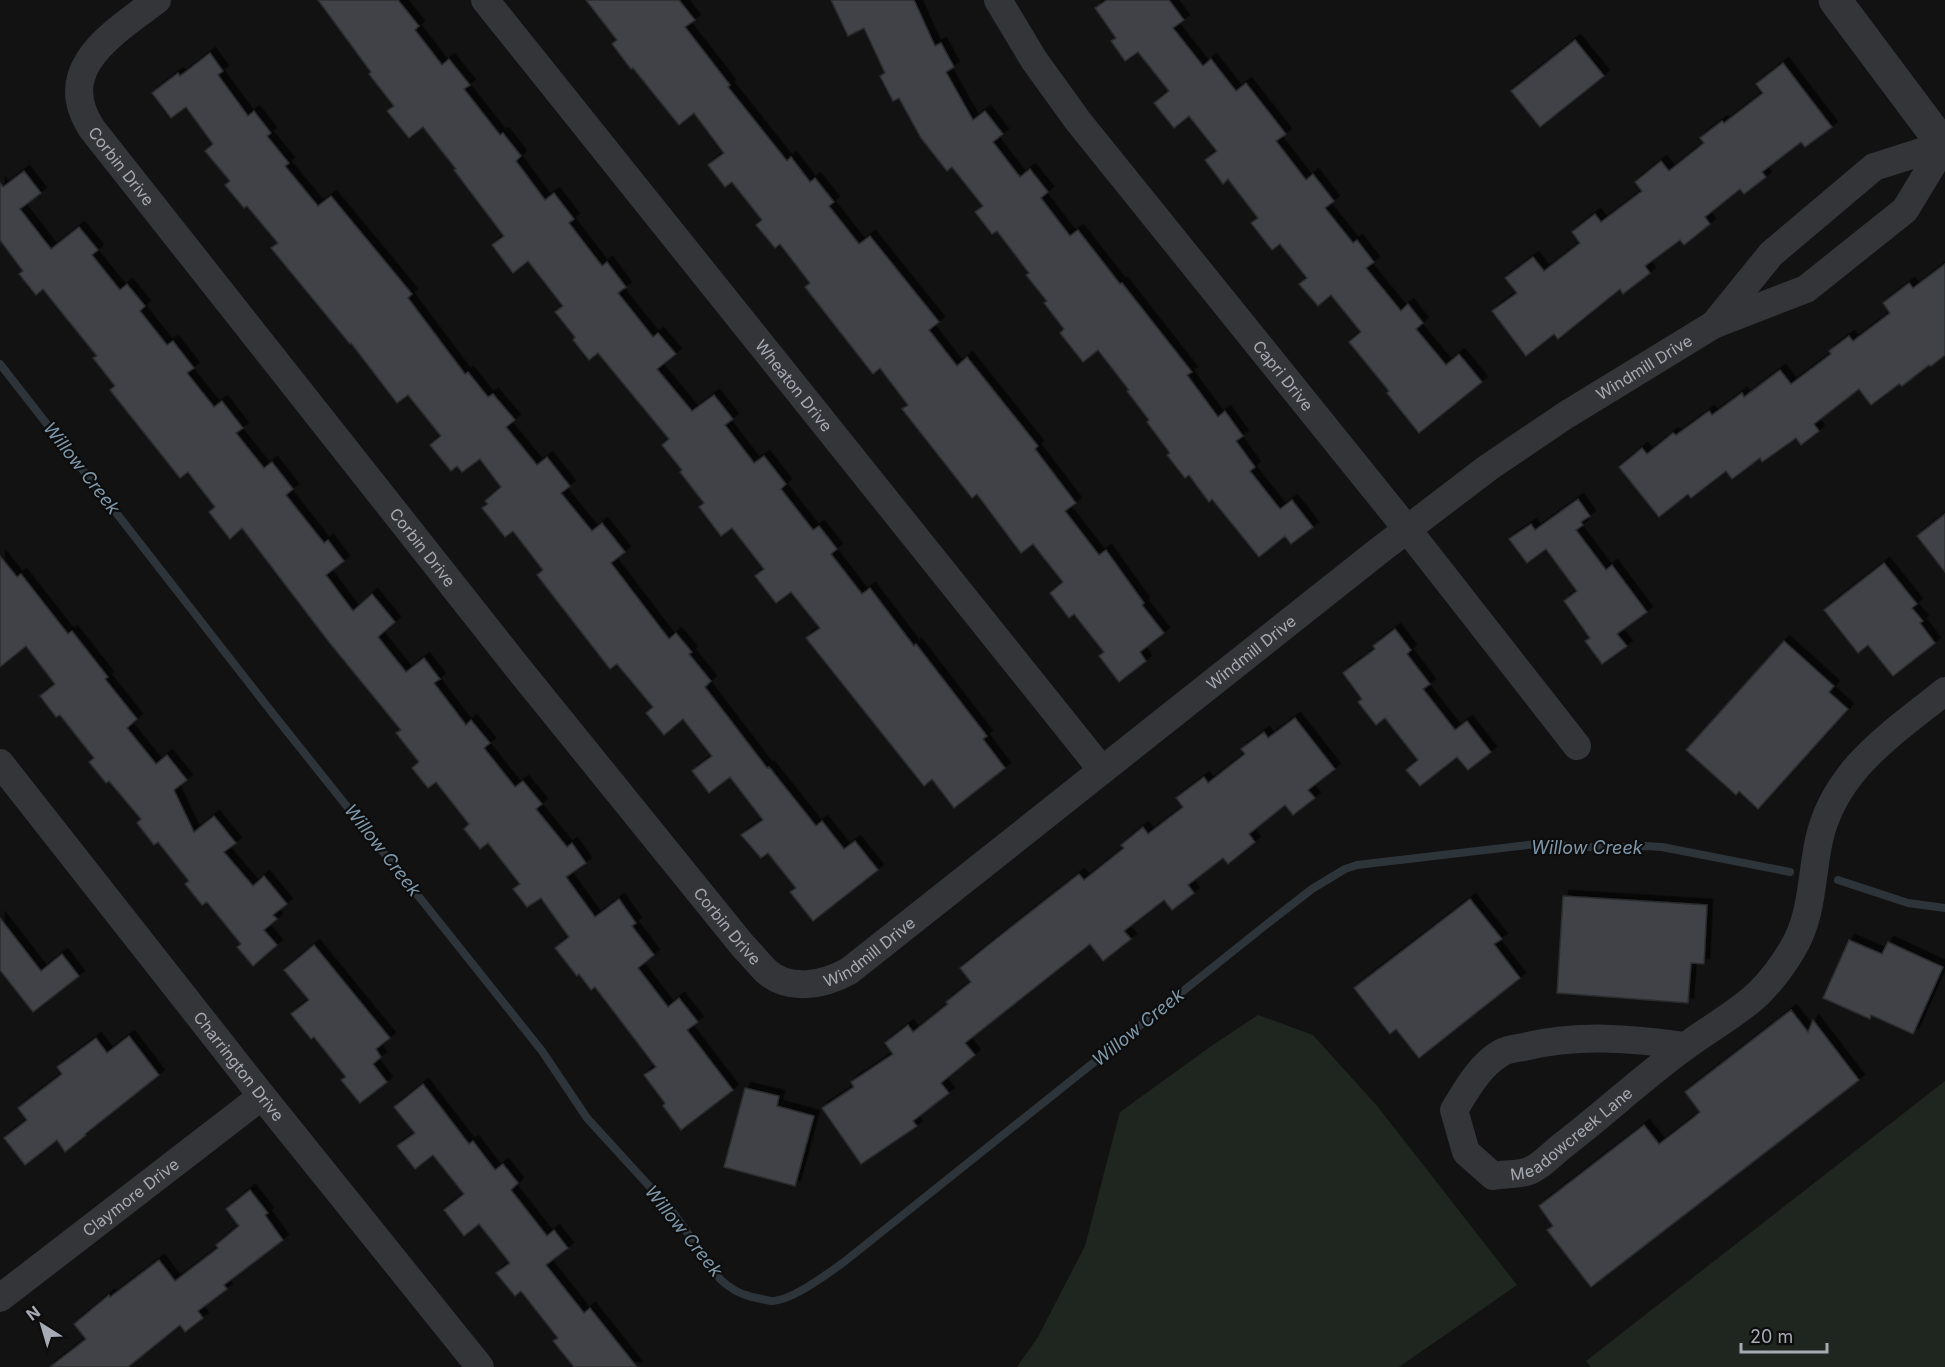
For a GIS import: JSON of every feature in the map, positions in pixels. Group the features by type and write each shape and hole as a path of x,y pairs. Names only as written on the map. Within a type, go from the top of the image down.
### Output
{"street":[{"name":"Corbin Drive","path":"157,0 108,38 90,57 79,86 79,99 84,117 518,668 743,946 767,972 783,981 798,984"},
{"name":"Wheaton Drive","path":"485,0 1102,771"},
{"name":"Capri Drive","path":"998,0 1034,60 1078,121 1407,530 1576,746"},
{"path":"1835,0 1944,146"},
{"name":"Windmill Drive","path":"798,984 827,982 849,971 1489,467 1566,415 1713,325 1806,289 1905,210 1944,146"},
{"name":"Windmill Drive","path":"1713,325 1771,254 1874,167 1944,146"},
{"name":"Meadowcreek Lane","path":"1685,1047 1642,1040 1582,1038 1540,1043 1502,1052 1474,1078 1454,1110 1466,1152 1493,1176 1530,1171 1598,1119 1685,1047 1740,1010 1760,992 1777,972 1802,932 1819,840 1827,813 1839,788 1854,768 1880,743 1945,691"},
{"name":"Charrington Drive","path":"0,762 262,1096 480,1367"},
{"name":"Claymore Drive","path":"0,1299 262,1096"}],"shaded area":[{"path":"1258,1015 1313,1035 1378,1107 1517,1285 1399,1367 1017,1367 1038,1337 1085,1246 1120,1112"},
{"path":"1945,1081 1945,1367 1591,1367 1586,1361"}],"building":[{"path":"318,0 398,0 419,26 415,30 442,65 449,59 470,85 464,89 500,135 503,133 521,156 516,161 545,200 554,193 574,219 569,223 602,266 607,262 626,287 618,293 653,337 658,333 676,354 657,369 692,411 714,395 733,419 725,425 754,463 764,456 786,484 781,489 813,530 819,526 837,549 831,554 862,594 870,588 914,646 916,644 987,736 983,739 1005,768 954,808 932,779 924,786 806,638 820,628 791,592 776,603 755,576 764,569 732,528 721,536 699,507 704,503 662,445 669,439 598,353 589,360 573,340 575,337 555,312 563,306 528,261 513,273 492,245 504,236 423,127 409,138 387,111 394,106"},
{"path":"586,0 679,0 695,20 685,27 730,85 728,87 787,161 791,157 810,182 815,178 834,202 829,206 859,244 870,236 939,322 929,330 957,366 967,357 1038,446 1035,449 1076,503 1065,511 1099,555 1106,550 1144,603 1142,605 1164,633 1140,652 1146,661 1119,682 1099,656 1104,652 1074,614 1069,618 1050,593 1063,582 1033,544 1021,553 977,494 972,498 902,409 908,405 880,368 873,374 805,287 810,283 780,244 775,248 756,225 762,220 732,182 725,187 708,165 724,153 694,113 679,125 612,44 617,40"},
{"path":"831,0 914,0 935,46 941,43 954,67 946,72 973,120 985,111 1003,134 993,142 1020,177 1030,169 1048,192 1041,198 1070,236 1078,230 1192,372 1187,375 1218,417 1225,411 1243,436 1236,441 1255,467 1250,471 1280,509 1292,500 1313,527 1291,544 1285,536 1259,557 1212,499 1209,502 1189,475 1185,478 1167,455 1170,453 1147,422 1149,420 1127,391 1129,390 1098,350 1083,362 1060,333 1064,329 1044,303 1047,301 1026,275 1029,273 997,231 992,234 975,212 983,206 952,167 947,171 921,138 899,98 893,101 880,76 885,73 864,28 848,36"},
{"path":"1107,0 1169,0 1184,20 1173,28 1203,66 1211,59 1236,91 1246,83 1286,134 1276,141 1306,180 1313,174 1334,201 1325,208 1353,243 1357,240 1374,262 1366,268 1401,311 1408,304 1423,323 1416,329 1446,365 1459,354 1482,382 1419,433 1387,393 1389,391 1349,342 1361,332 1331,295 1318,306 1299,284 1307,278 1280,244 1272,250 1251,223 1258,218 1228,179 1223,184 1205,160 1217,151 1189,116 1174,128 1154,103 1169,91 1138,52 1125,61 1111,41 1116,38 1095,8"},
{"path":"1575,40 1604,76 1540,127 1511,91"},
{"path":"210,53 223,71 218,75 248,116 254,111 271,133 267,136 289,163 285,166 318,206 331,196 412,294 408,298 465,374 468,372 488,397 493,394 515,420 506,427 537,465 547,457 570,486 561,493 592,531 602,523 625,552 611,563 669,639 676,633 692,652 689,654 711,681 705,687 767,768 769,767 816,826 822,821 844,849 855,841 878,870 813,921 790,892 796,888 768,853 761,858 741,835 763,820 730,777 709,793 692,771 712,756 683,719 664,735 646,713 653,707 617,664 610,669 537,575 543,570 513,531 505,537 482,508 488,504 485,501 501,487 480,459 462,472 457,466 451,471 430,445 441,436 408,395 397,403 351,343 271,248 278,243 247,206 244,208 225,185 230,181 205,151 213,144 186,107 171,118 152,93 178,73 180,76"},
{"path":"1783,63 1832,127 1805,147 1801,142 1762,172 1766,177 1744,194 1740,189 1705,217 1710,224 1684,245 1680,240 1645,266 1650,273 1623,294 1620,289 1558,339 1554,334 1526,356 1492,311 1517,293 1505,278 1533,257 1544,271 1580,243 1572,232 1595,214 1601,222 1642,191 1635,182 1661,161 1669,171 1704,143 1700,138 1763,93 1756,84"},
{"path":"24,171 41,193 20,209 51,249 79,227 98,250 92,255 120,290 127,284 145,306 140,311 167,345 173,341 194,368 187,373 214,407 222,401 243,428 236,433 264,468 272,462 293,489 286,495 324,543 328,540 344,561 326,575 353,611 372,594 395,622 378,637 406,672 424,658 440,679 434,683 466,725 471,720 490,743 484,748 515,787 523,781 542,804 536,809 567,847 572,843 586,863 566,877 595,917 619,899 636,923 632,926 654,955 638,968 668,1007 679,998 698,1022 687,1030 733,1090 681,1130 644,1075 656,1067 595,987 591,990 555,948 569,937 541,898 527,907 513,889 520,884 488,843 480,849 464,829 469,824 436,782 428,788 412,768 419,762 396,733 401,730 329,642 242,528 230,539 209,512 215,507 188,472 180,478 110,390 115,386 93,358 97,356 43,289 36,295 19,274 23,271 0,240 0,183 3,187"},
{"path":"1945,264 1945,355 1902,386 1899,384 1871,405 1859,389 1814,424 1819,431 1801,445 1796,438 1762,462 1760,458 1732,479 1726,471 1691,498 1688,494 1659,517 1619,467 1642,448 1647,454 1673,433 1676,435 1709,411 1712,415 1742,393 1744,397 1780,370 1791,384 1831,354 1829,351 1849,336 1853,341 1890,313 1883,303 1909,283 1913,288"},
{"path":"1578,499 1590,516 1581,522 1583,525 1576,530 1606,570 1612,565 1647,612 1617,634 1627,646 1602,664 1585,641 1590,638 1564,601 1577,591 1546,549 1527,563 1509,539 1531,524 1535,530"},
{"path":"1945,514 1945,572 1917,536"},
{"path":"0,556 17,577 21,574 68,634 72,631 108,677 105,679 137,719 127,728 156,764 167,755 187,780 174,790 194,832 214,816 236,843 224,852 253,886 264,876 287,904 273,915 277,919 264,930 277,945 253,966 237,947 241,944 207,902 202,905 185,884 189,881 158,842 154,845 137,823 141,819 109,781 106,783 89,762 94,758 60,715 56,717 40,696 55,684 26,646 0,667"},
{"path":"1884,563 1917,604 1912,608 1923,621 1920,623 1935,643 1893,676 1868,645 1858,653 1824,610"},
{"path":"1395,629 1411,650 1407,654 1430,684 1423,689 1455,730 1467,721 1491,752 1468,770 1457,757 1420,786 1406,770 1418,760 1385,718 1376,725 1358,702 1362,699 1343,673 1375,649 1373,646"},
{"path":"1784,641 1834,686 1829,692 1848,709 1758,809 1739,791 1736,795 1686,750"},
{"path":"1295,718 1335,769 1308,790 1315,798 1293,815 1285,805 1249,834 1255,842 1228,864 1223,858 1188,885 1194,893 1172,910 1164,900 1124,931 1131,939 1103,961 1090,944 965,1043 975,1055 941,1083 949,1093 913,1121 917,1126 861,1164 822,1108 854,1087 851,1082 893,1054 885,1043 908,1025 913,1032 948,1004 946,1002 971,982 960,968 996,939 1079,874 1084,880 1124,848 1121,845 1143,827 1148,834 1183,807 1176,798 1204,777 1208,783 1245,754 1241,749 1264,732 1268,738"},
{"path":"1563,896 1707,905 1704,964 1691,963 1688,1003 1557,993"},
{"path":"1470,899 1502,939 1494,944 1520,978 1419,1058 1396,1029 1390,1034 1354,988"},
{"path":"0,918 41,971 62,954 79,976 33,1012 0,970"},
{"path":"1849,940 1882,954 1888,942 1943,967 1913,1034 1871,1015 1870,1019 1823,998"},
{"path":"314,945 390,1038 376,1049 381,1057 373,1064 387,1082 360,1103 341,1080 346,1077 314,1037 311,1039 291,1014 309,1000 284,970"},
{"path":"1791,1010 1808,1032 1813,1020 1859,1080 1591,1287 1547,1230 1553,1226 1539,1206 1644,1125 1659,1144 1693,1118 1700,1112 1685,1092"},
{"path":"129,1036 159,1075 65,1152 57,1140 25,1165 4,1138 27,1120 18,1108 62,1074 57,1067 96,1038 107,1053"},
{"path":"423,1084 469,1144 473,1141 495,1170 503,1164 518,1183 511,1190 547,1236 554,1230 568,1248 546,1265 584,1313 590,1308 637,1367 574,1367 553,1341 558,1338 521,1291 515,1296 496,1273 510,1263 479,1224 464,1236 444,1210 464,1194 433,1155 415,1169 397,1146 415,1133 394,1107"},
{"path":"745,1088 779,1096 777,1106 814,1116 795,1186 724,1167"},
{"path":"250,1190 268,1213 265,1215 283,1240 224,1285 227,1289 198,1311 203,1318 185,1332 180,1325 128,1367 50,1367 86,1339 74,1324 109,1295 110,1297 159,1260 175,1281 218,1248 216,1245 239,1226 226,1209"}],"waterway":[{"name":"Willow Creek","path":"0,364 274,715 542,1051 587,1118 672,1211 720,1279 735,1290 752,1297 771,1301 789,1297 844,1262 1267,924 1312,889 1345,869 1357,865 1536,844 1607,848 1662,847 1790,872"},
{"name":"Willow Creek","path":"1838,880 1908,903 1945,908"}]}
